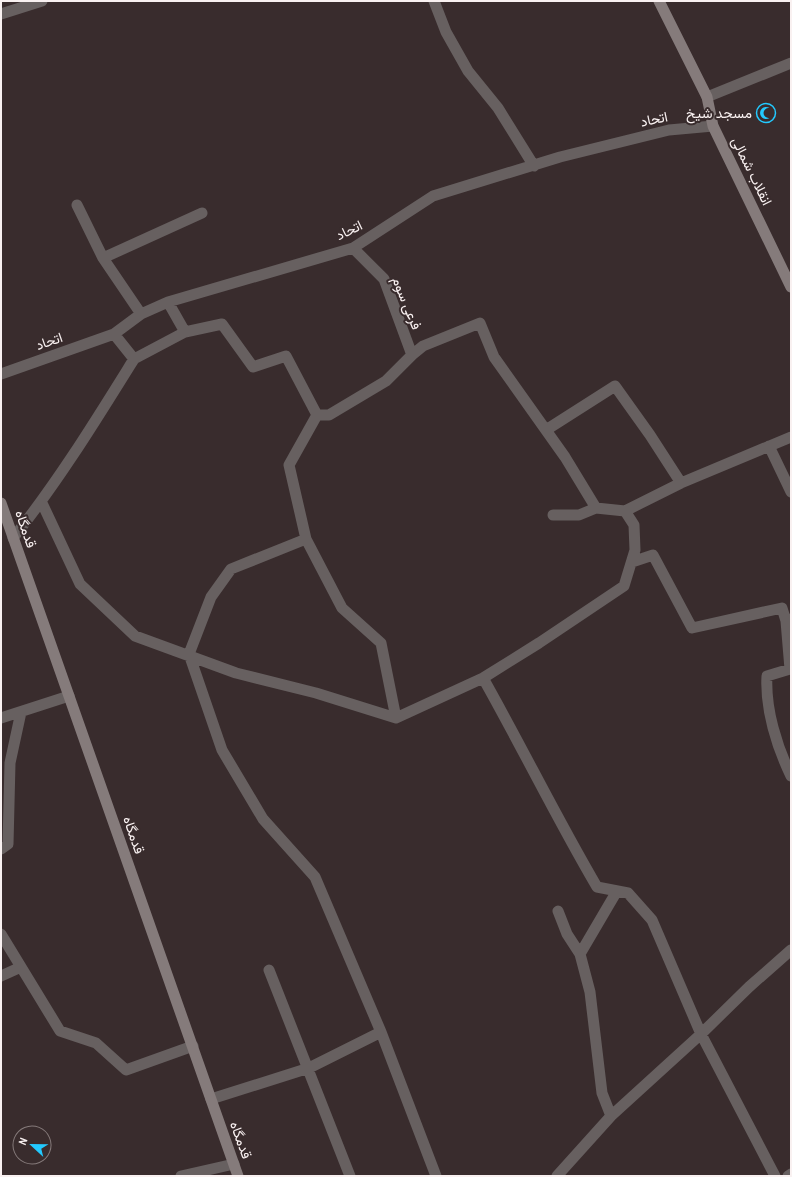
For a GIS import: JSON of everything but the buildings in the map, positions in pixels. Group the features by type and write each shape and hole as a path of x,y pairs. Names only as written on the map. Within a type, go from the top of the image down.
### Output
{"main road":[{"name":"انقلاب شمالی","path":"659,1 707,98 713,126 791,287"},
{"name":"قدمگاه","path":"1,503 238,1176"}],"street":[{"path":"1,14 42,1"},
{"path":"434,1 446,32 468,71 498,108 534,166"},
{"path":"707,98 791,63"},
{"name":"اتحاد","path":"1,374 114,334 141,314 168,302 353,248 433,196 534,166 669,130 713,126"},
{"path":"78,206 103,258 141,314"},
{"path":"103,258 202,213"},
{"name":"فرعی سوم","path":"353,248 384,279 412,355"},
{"path":"168,302 185,332"},
{"path":"317,415 329,415 386,381 423,346 480,323 494,358 565,457 596,508"},
{"path":"13,538 42,503 134,359 185,332 222,324 253,367 286,356 317,415"},
{"path":"114,334 134,359"},
{"path":"546,430 615,386 650,435 681,483"},
{"path":"317,415 289,465 306,539 342,608 381,643 396,718"},
{"path":"553,515 580,515 596,508 625,511 681,483 791,437"},
{"path":"769,446 791,492"},
{"path":"42,503 80,584 135,636 189,654 236,673 316,693 396,718 483,678 540,643 624,586 635,550 634,525 625,511"},
{"path":"306,539 231,569 211,597 189,654 222,750 263,819 315,877 381,1032 436,1176"},
{"path":"632,562 653,555 692,628 782,608 788,620 790,669 766,676 766,692 783,760 791,776"},
{"path":"483,678 521,745 574,848 597,887 628,893 652,920 701,1034 775,1176"},
{"path":"1,718 69,696"},
{"path":"1,849 8,844 10,763 21,712"},
{"path":"580,954 617,891"},
{"path":"558,911 567,934 580,954 590,992 602,1093 611,1116"},
{"path":"1,934 60,1031 96,1043 126,1070 193,1046"},
{"path":"557,1176 611,1116 701,1034 749,987 791,950"},
{"path":"1,976 21,967"},
{"path":"269,970 309,1068 350,1176"},
{"path":"211,1099 309,1068 381,1032"},
{"path":"181,1176 234,1164"}],"place":[{"name":"مسجد شیخ","path":"766,113"}]}
